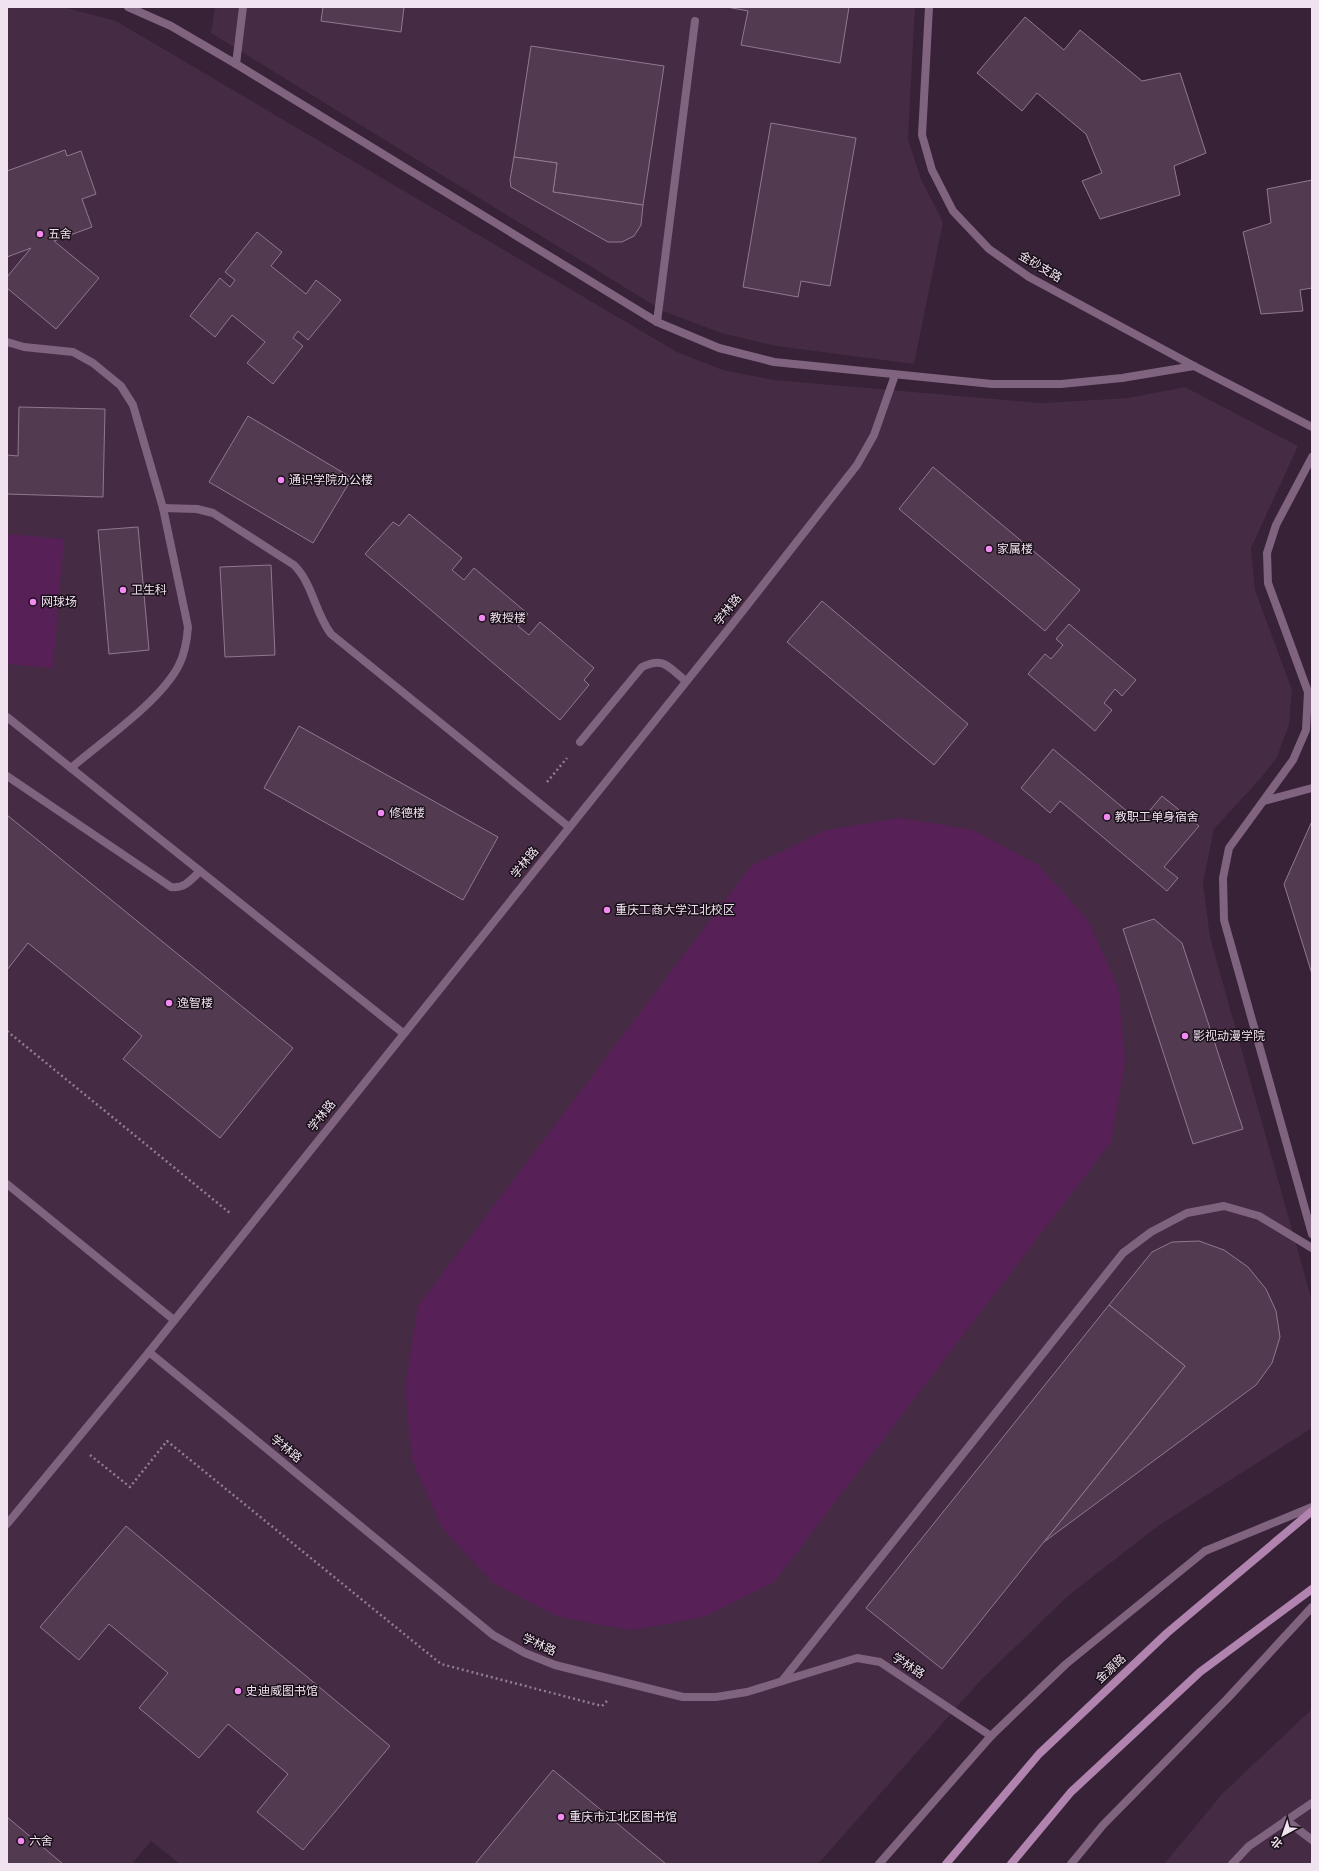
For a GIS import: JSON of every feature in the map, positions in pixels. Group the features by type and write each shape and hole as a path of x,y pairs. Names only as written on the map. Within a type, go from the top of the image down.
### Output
{"main road":[{"name":"金源路","path":"946,1864 1039,1754 1167,1633 1312,1511"},
{"path":"1011,1864 1071,1792 1200,1672 1312,1589"}],"street":[{"path":"128,7 171,26 236,64 657,322 719,348 774,362 992,384 1061,384 1122,378 1194,366"},
{"path":"236,64 243,7"},
{"name":"金砂支路","path":"929,7 922,134 932,170 953,211 989,249 1029,277 1194,366 1312,427"},
{"path":"657,322 696,22"},
{"path":"7,342 24,348 73,352 93,362 121,386 133,405 162,508 188,627 186,645 178,665 154,699 71,768"},
{"name":"学林路","path":"7,1524 248,1229 686,681 856,465 874,435 895,375"},
{"path":"1312,457 1276,525 1267,553 1268,582 1308,692 1306,730 1293,760 1229,848 1223,878 1224,920 1312,1234"},
{"path":"162,508 197,509 213,514 294,565 303,574 323,623 331,634 569,827"},
{"path":"580,742 642,666 653,662 661,662 686,681"},
{"path":"7,717 404,1033"},
{"path":"7,776 171,888 179,888 189,882 200,871"},
{"path":"1264,801 1312,788"},
{"path":"7,1184 174,1320"},
{"path":"782,1681 1123,1253 1151,1232 1188,1213 1224,1206 1259,1216 1312,1248"},
{"name":"学林路","path":"149,1352 493,1635 525,1653 555,1665 683,1698 716,1697 747,1692 857,1658 880,1662 991,1736"},
{"path":"879,1864 991,1736 1066,1664 1204,1551 1312,1507"},
{"path":"1071,1864 1104,1825 1227,1699 1312,1607"},
{"path":"1232,1864 1249,1846 1312,1803"},
{"path":"1286,1820 1312,1840"}],"path":[{"path":"533,798 580,742"},
{"path":"7,1031 248,1229"},
{"path":"74,1442 130,1487 167,1441 441,1664 602,1706"}],"shaded area":[{"name":"重庆工商大学江北校区","path":"7,7 63,7 116,21 677,352 723,370 774,380 1042,403 1128,398 1185,387 1298,446 1251,548 1255,590 1292,690 1289,725 1277,757 1261,778 1214,829 1203,883 1210,937 1312,1301 1312,1428 1158,1526 1068,1596 980,1681 818,1864 180,1864 151,1841 132,1864 7,1864"},
{"path":"215,7 915,7 908,139 921,179 943,222 914,364 776,346 721,333 663,311 211,33"},
{"name":"网球场","path":"7,534 64,539 53,668 7,664"},
{"path":"900,818 973,830 1038,865 1088,920 1118,987 1125,1061 1111,1142 774,1582 704,1617 631,1630 558,1617 493,1583 442,1528 412,1460 405,1387 418,1306 751,866 826,830"},
{"path":"1312,1709 1312,1864 1164,1864 1223,1793"}],"building":[{"path":"323,7 404,7 401,32 321,21"},
{"path":"727,7 849,7 840,63 741,45 748,11"},
{"path":"1025,17 1064,50 1080,30 1142,81 1180,73 1206,153 1174,166 1180,195 1100,219 1082,181 1102,173 1086,134 1037,93 1022,111 977,73"},
{"path":"531,46 664,66 643,205 553,192 557,163 514,157"},
{"path":"771,123 856,138 830,286 801,281 798,297 743,287"},
{"name":"五舍","path":"65,150 67,156 81,151 96,194 82,199 92,227 54,241 99,278 56,329 7,288 7,277 31,248 7,257 7,171"},
{"path":"514,157 557,163 553,192 643,205 641,225 634,236 622,242 608,242 511,187 510,180"},
{"path":"1312,180 1312,288 1300,290 1303,311 1261,314 1243,232 1271,223 1267,189"},
{"path":"257,232 282,252 271,266 306,294 316,280 341,300 308,340 298,331 293,338 303,346 273,384 247,363 265,342 232,315 215,337 190,316 220,278 230,287 235,280 225,272"},
{"path":"19,407 105,409 103,497 7,494 7,455 18,456"},
{"name":"通识学院办公楼","path":"248,416 352,478 313,543 209,482"},
{"name":"家属楼","path":"933,467 1080,590 1045,631 899,509"},
{"name":"教授楼","path":"409,514 462,558 452,570 464,580 474,568 528,614 518,626 529,635 540,622 594,668 584,680 589,685 560,720 365,554 393,522 399,526"},
{"name":"卫生科","path":"138,527 149,650 109,654 98,530"},
{"path":"271,565 275,655 225,657 220,567"},
{"path":"822,601 968,724 934,765 787,642"},
{"path":"1069,624 1136,680 1122,696 1115,689 1104,703 1112,710 1095,731 1028,674 1045,654 1051,659 1063,645 1056,639"},
{"name":"修德楼","path":"299,726 498,837 463,900 264,788"},
{"name":"教职工单身宿舍","path":"1053,749 1140,822 1162,796 1199,826 1164,867 1178,878 1167,891 1060,801 1050,813 1021,788"},
{"name":"逸智楼","path":"7,815 293,1048 220,1138 123,1059 142,1036 28,943 7,970"},
{"path":"1312,821 1312,974 1284,884"},
{"name":"影视动漫学院","path":"1154,919 1182,943 1243,1129 1193,1144 1123,929"},
{"path":"1199,1241 1224,1250 1248,1267 1266,1289 1276,1311 1280,1337 1272,1363 1256,1385 1044,1542 1185,1366 1109,1305 1152,1252 1172,1242"},
{"path":"1109,1305 1185,1366 942,1669 866,1608"},
{"name":"史迪威图书馆","path":"126,1526 390,1746 303,1850 257,1812 288,1774 228,1724 199,1758 139,1708 168,1673 109,1624 79,1660 40,1627"},
{"name":"重庆市江北区图书馆","path":"553,1770 666,1864 475,1864"},
{"name":"六舍","path":"7,1817 63,1864 7,1864"}],"place":[{"name":"五舍","path":"40,234"},
{"name":"通识学院办公楼","path":"281,480"},
{"name":"家属楼","path":"989,549"},
{"name":"卫生科","path":"123,590"},
{"name":"网球场","path":"33,602"},
{"name":"教授楼","path":"482,618"},
{"name":"修德楼","path":"381,813"},
{"name":"教职工单身宿舍","path":"1107,817"},
{"name":"重庆工商大学江北校区","path":"607,910"},
{"name":"逸智楼","path":"169,1003"},
{"name":"影视动漫学院","path":"1185,1036"},
{"name":"史迪威图书馆","path":"238,1691"},
{"name":"重庆市江北区图书馆","path":"561,1817"},
{"name":"六舍","path":"21,1841"}]}
